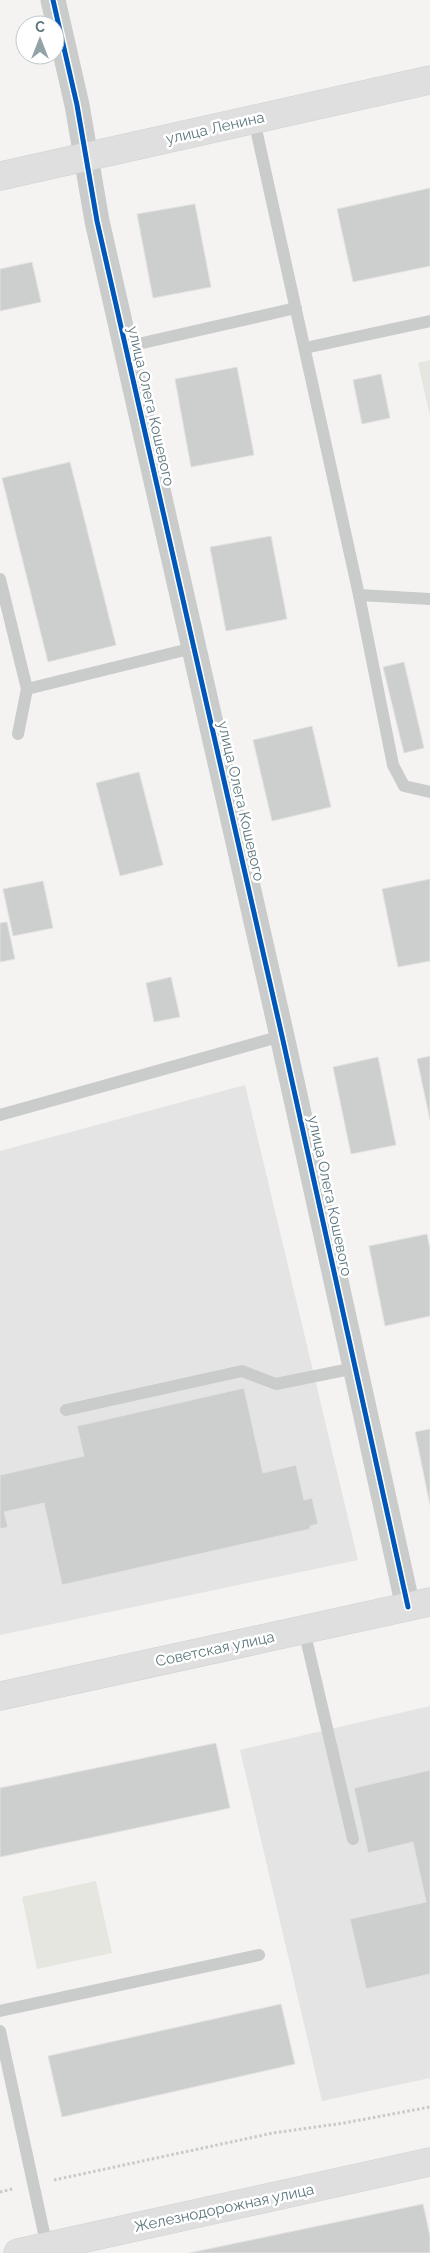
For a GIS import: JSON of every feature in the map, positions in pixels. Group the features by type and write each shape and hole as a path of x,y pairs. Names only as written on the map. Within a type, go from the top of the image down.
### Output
{"main road":[{"name":"улица Ленина","path":"0,176 430,80"},
{"name":"Советская улица","path":"0,1696 419,1604"},
{"name":"Железнодорожная улица","path":"18,2253 430,2162"}],"street":[{"name":"улица Олега Кошевого","path":"53,0 86,158 97,221 282,1036 355,1368 419,1604"}],"lane":[{"path":"254,120 359,595 393,765 404,786 430,792"},
{"path":"125,347 296,308"},
{"path":"305,348 430,322"},
{"path":"0,579 27,689 18,734"},
{"path":"359,595 430,598"},
{"path":"27,689 193,648"},
{"path":"0,1115 282,1036"},
{"path":"66,1410 242,1372 276,1384 355,1368"},
{"path":"304,1630 353,1839"},
{"path":"0,2011 259,1955"},
{"path":"0,2031 47,2247"}],"path":[{"path":"0,2192 274,2133 344,2123 430,2106"}],"shaded area":[{"path":"430,360 430,416 418,363"},
{"path":"245,1085 358,1560 0,1635 0,1151"},
{"path":"430,1706 430,2078 322,2101 240,1750"},
{"path":"96,1881 112,1953 37,1969 22,1897"}],"building":[{"path":"430,188 430,266 353,282 337,209"},
{"path":"195,204 211,287 153,298 137,214"},
{"path":"32,262 41,302 0,311 0,269"},
{"path":"237,367 254,455 191,467 175,379"},
{"path":"381,374 390,418 362,424 353,380"},
{"path":"70,462 116,645 48,662 2,478"},
{"path":"271,536 287,619 226,631 210,547"},
{"path":"404,662 424,748 404,753 383,667"},
{"path":"312,726 331,807 272,821 253,740"},
{"path":"139,772 163,865 120,876 96,783"},
{"path":"430,879 430,961 398,967 382,889"},
{"path":"43,881 53,928 13,936 3,889"},
{"path":"7,922 15,959 0,962 0,923"},
{"path":"171,977 180,1017 154,1022 146,983"},
{"path":"430,1056 430,1120 417,1059"},
{"path":"378,1057 396,1145 351,1154 333,1067"},
{"path":"427,1234 430,1249 430,1316 385,1326 369,1246"},
{"path":"244,1388 263,1473 296,1465 304,1500 312,1498 318,1524 310,1526 310,1529 62,1585 44,1503 4,1512 8,1527 0,1529 0,1475 84,1456 77,1426"},
{"path":"430,1429 430,1505 415,1432"},
{"path":"216,1743 230,1808 0,1857 0,1788"},
{"path":"430,1770 430,1974 366,1989 350,1919 426,1902 413,1842 368,1853 354,1788"},
{"path":"281,2004 295,2064 62,2117 48,2056"},
{"path":"423,2204 430,2236 430,2253 189,2253"}],"cycle path":[{"path":"53,0 77,105 97,221 282,1036 408,1607"}]}
